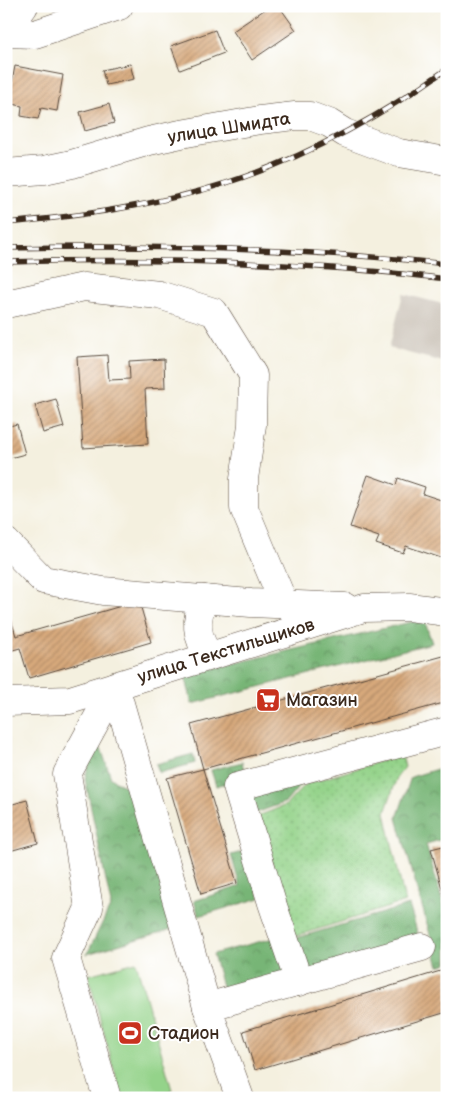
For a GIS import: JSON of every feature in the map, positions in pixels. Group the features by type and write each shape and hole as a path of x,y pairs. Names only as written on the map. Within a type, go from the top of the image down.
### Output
{"street":[{"path":"6,32 24,6"},
{"path":"6,32 35,34 119,6"},
{"name":"улица Шмидта","path":"6,173 44,170 72,164 148,141 189,132 295,116 310,116 329,123 344,133 399,154 447,161"},
{"path":"6,304 84,287 159,295 214,312 254,375 252,425 244,479 244,508 284,604"},
{"path":"6,542 43,580 103,590 205,599 364,608"},
{"path":"205,599 198,613 197,628 202,645 210,656"},
{"name":"улица Текстильщиков","path":"6,702 70,700 364,608 410,607 447,612"},
{"path":"107,1098 66,958 89,908 68,774 115,686"},
{"path":"115,686 207,1008 240,1098"},
{"path":"299,982 272,904 237,787 447,731"},
{"path":"207,1008 422,947"}],"shaded area":[{"path":"403,294 447,305 447,363 389,348"}],"green space":[{"path":"424,619 432,643 192,704 185,675"},
{"path":"101,748 111,778 132,791 182,926 87,954 111,905 85,779 92,751"},
{"path":"193,754 195,763 159,773 156,764"},
{"path":"402,755 405,767 397,777 385,813 405,902 293,937 258,816 286,805 306,784"},
{"path":"242,762 246,778 216,786 211,770"},
{"path":"447,766 447,838 426,844 447,917 447,963 439,966 397,818 411,777"},
{"path":"303,782 286,802 256,813 249,790"},
{"path":"246,851 260,898 199,916 194,901 240,886 231,855"},
{"path":"409,905 420,941 304,976 293,939"},
{"path":"277,937 288,979 225,997 213,954"},
{"name":"Стадион","path":"136,962 172,1090 146,1098 122,1098 88,975"}],"building":[{"path":"270,6 279,6 296,30 252,60 233,31"},
{"path":"215,30 224,53 180,70 171,46"},
{"path":"130,64 134,79 106,85 102,70"},
{"path":"15,66 63,75 57,111 41,108 38,119 21,116 22,106 8,103"},
{"path":"109,104 114,123 85,131 80,112"},
{"path":"107,355 109,380 130,379 129,361 164,359 165,388 145,389 148,444 83,448 77,357"},
{"path":"56,399 64,427 43,433 35,405"},
{"path":"17,424 25,454 6,459 6,427"},
{"path":"368,475 396,485 398,478 425,487 423,494 447,502 447,560 406,546 403,553 376,544 379,537 350,527"},
{"path":"139,601 151,642 29,678 20,648 6,652 6,603 16,636"},
{"path":"447,655 447,702 203,769 191,725"},
{"path":"203,769 237,883 201,894 167,778"},
{"path":"27,800 38,843 6,852 6,806"},
{"path":"447,845 447,903 446,903 431,849"},
{"path":"447,969 447,1012 255,1070 243,1031"}],"railway":[{"path":"6,223 62,217 145,204 199,191 255,173 341,135 395,104 447,69"},
{"path":"6,248 227,249 337,254 447,264"},
{"path":"6,262 116,260 226,262 337,268 447,279"}],"place":[{"name":"Магазин","path":"268,700"},
{"name":"Стадион","path":"130,1033"}]}
